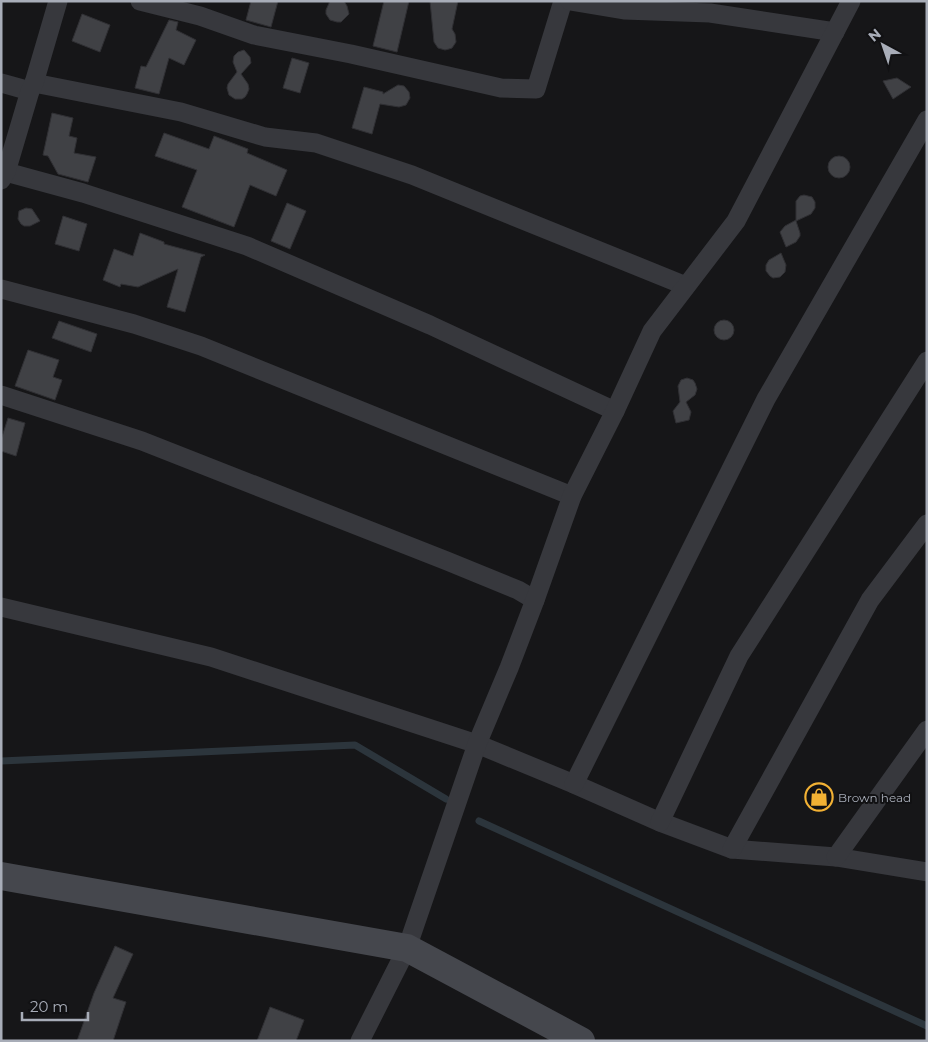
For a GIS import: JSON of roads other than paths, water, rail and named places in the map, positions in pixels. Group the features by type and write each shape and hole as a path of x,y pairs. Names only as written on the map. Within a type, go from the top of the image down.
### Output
{"street":[{"path":"58,1 4,176 83,193 247,246 430,325 615,411"},
{"path":"140,1 200,16 254,35 351,54 501,88 536,89 563,1"},
{"path":"570,1 624,10 710,13 835,32"},
{"path":"360,1041 407,948 476,744 509,668 572,496 615,411 652,331 736,221 851,1"},
{"path":"1,83 181,112 265,137 316,143 412,175 686,286"},
{"path":"574,784 766,399 927,120"},
{"path":"1,289 134,324 201,346 572,496"},
{"path":"660,822 739,656 927,361"},
{"path":"1,395 142,441 447,561 518,590 535,600"},
{"path":"732,849 870,600 927,524"},
{"path":"1,608 211,657 476,744 660,822 732,849 836,857 927,872"},
{"path":"836,857 927,730"},
{"path":"1,876 407,948 581,1041"}],"waterway":[{"path":"1,761 355,745 446,799"},
{"path":"479,821 927,1026"}],"place":[{"name":"Brown head","path":"819,797"}]}
